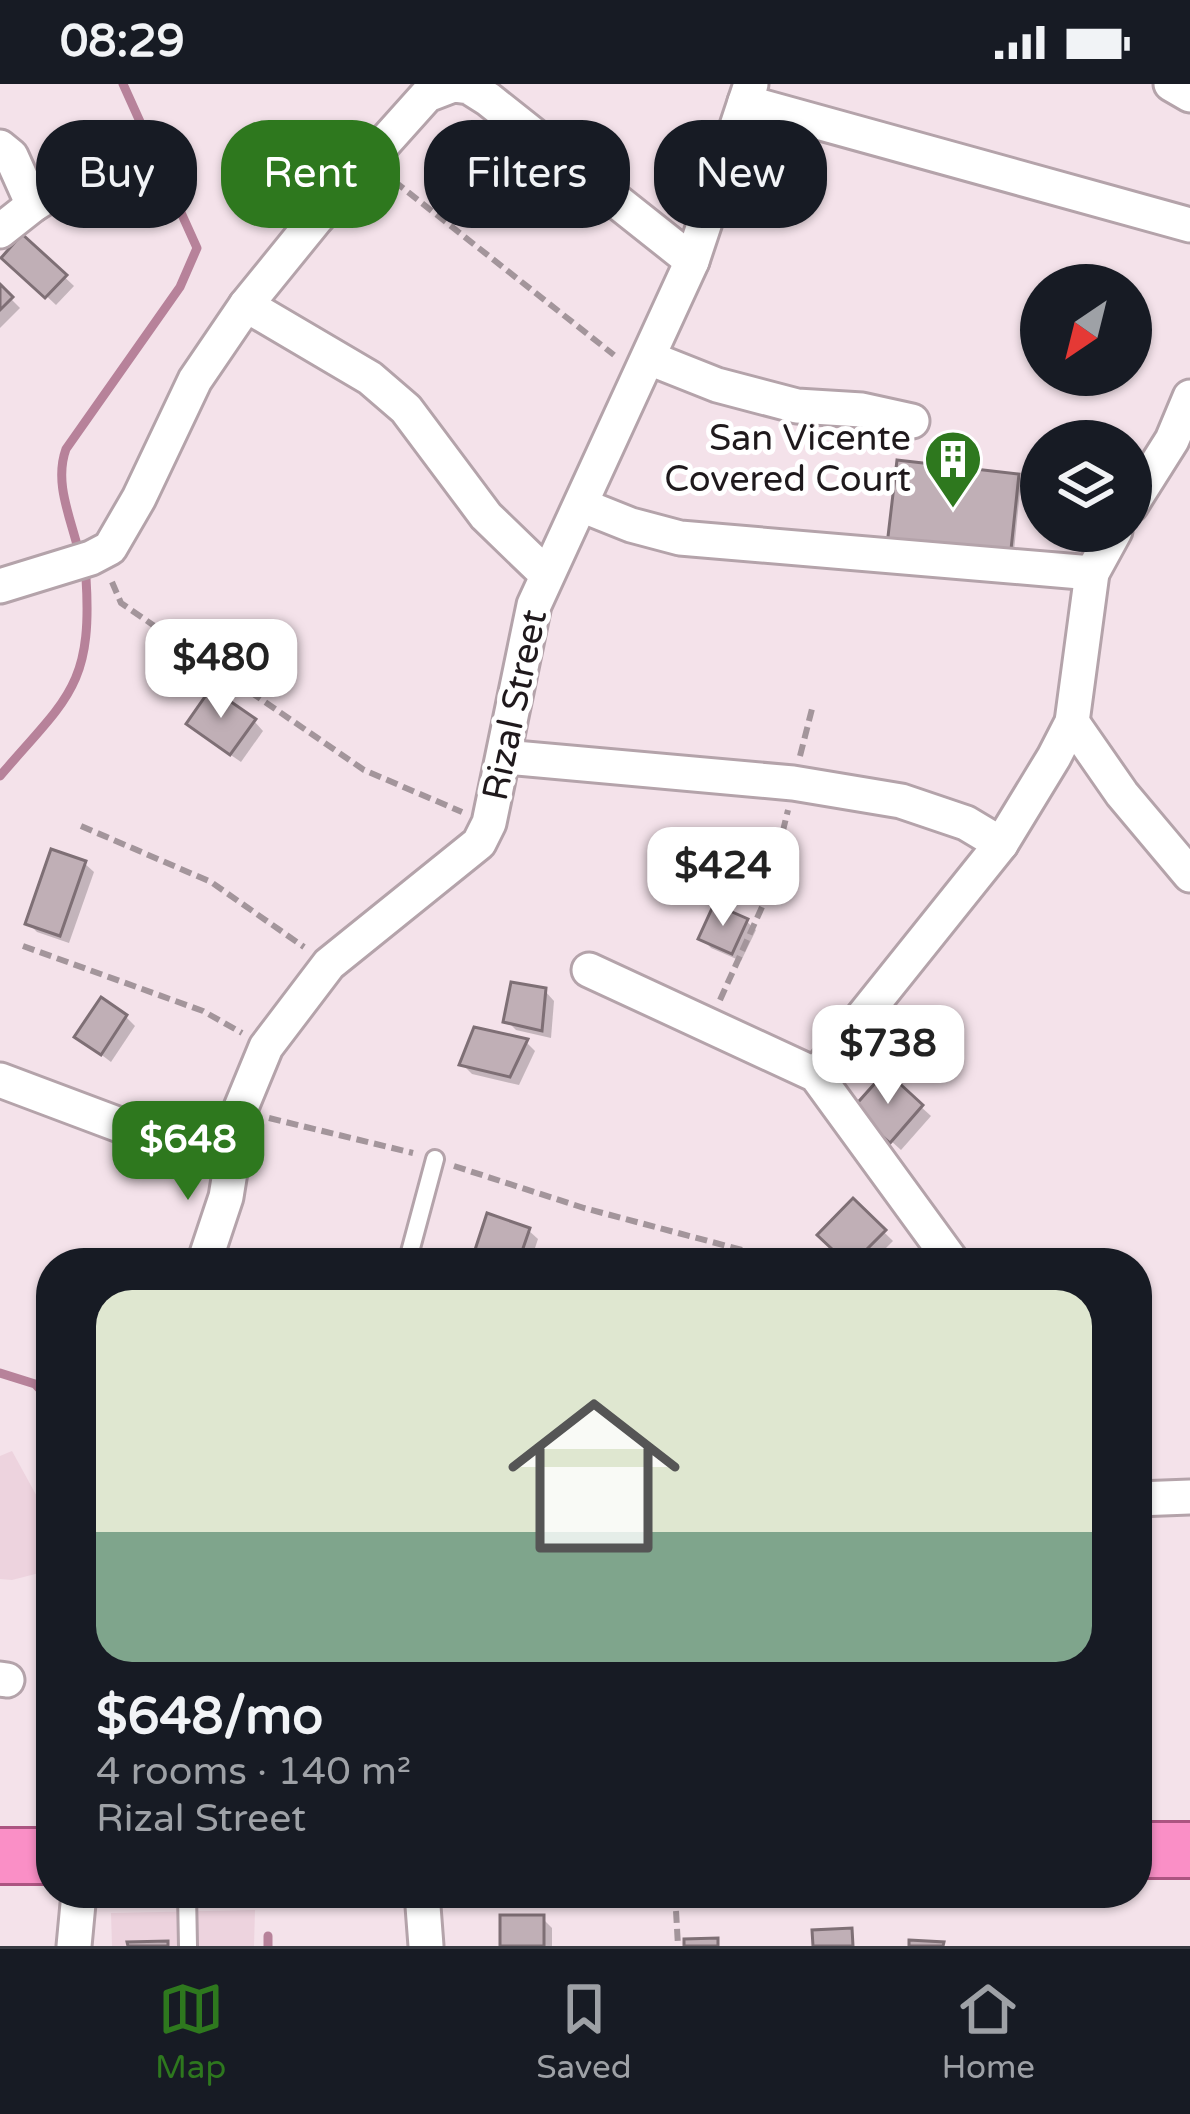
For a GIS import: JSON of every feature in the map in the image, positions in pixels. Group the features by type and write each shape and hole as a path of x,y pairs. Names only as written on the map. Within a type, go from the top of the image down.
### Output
{"highway":[{"path":"1152,1850 1190,1850"},
{"path":"0,1856 36,1856"}],"street":[{"path":"1172,84 1190,95"},
{"path":"398,120 420,90 469,87 692,261"},
{"path":"748,93 1190,225"},
{"name":"Rizal Street","path":"209,1248 226,1198 239,1110 266,1047 329,964 479,844 489,823 534,605 692,261 748,93"},
{"path":"0,147 10,156 33,205"},
{"path":"0,231 36,203"},
{"path":"0,586 110,548 195,380 246,305 311,228"},
{"path":"246,305 370,378 406,409 486,516 546,574"},
{"path":"645,367 797,406 862,410 912,421"},
{"path":"1152,472 1190,397"},
{"path":"581,505 680,538 1093,573"},
{"path":"816,1075 1000,844 1072,722 1093,573 1104,552"},
{"path":"1072,722 1122,794 1190,874"},
{"path":"505,757 793,783 932,808 1000,844"},
{"path":"590,970 816,1075 941,1248"},
{"path":"0,1080 157,1139 231,1157"},
{"path":"74,1946 78,1908"},
{"path":"423,1908 426,1946"}],"lane":[{"path":"411,1248 434,1160"},
{"path":"187,1908 188,1946"}],"path":[{"path":"400,184 645,367"},
{"path":"110,548 113,590 121,603 364,770 489,823"},
{"path":"709,1025 767,896 813,705"},
{"path":"81,826 211,882 329,964"},
{"path":"23,946 202,1011 266,1047"},
{"path":"239,1110 434,1160 584,1208 734,1248"},
{"path":"676,1908 678,1946"}],"shaded area":[{"path":"12,1451 36,1495 36,1574 12,1580 0,1579 0,1456"},
{"path":"255,1910 254,1946 112,1946 111,1913"}],"building":[{"path":"22,234 67,275 45,298 1,258"},
{"path":"0,284 13,297 0,310"},
{"name":"San Vicente Covered Court","path":"897,460 1019,474 1010,559 887,545"},
{"path":"211,688 256,719 230,755 186,724"},
{"path":"51,849 86,861 60,936 25,924"},
{"path":"714,904 748,919 732,954 698,939"},
{"path":"511,982 546,988 542,1031 503,1022"},
{"path":"101,997 127,1015 101,1055 74,1037"},
{"path":"474,1027 528,1039 510,1077 459,1065"},
{"path":"886,1071 923,1105 890,1143 852,1109"},
{"path":"853,1198 886,1230 868,1248 831,1248 817,1235"},
{"path":"487,1213 530,1228 523,1248 476,1248"},
{"path":"500,1915 544,1915 544,1946 500,1946"},
{"path":"852,1928 853,1946 813,1946 812,1930"},
{"path":"718,1938 718,1946 684,1946 684,1939"},
{"path":"909,1940 944,1942 943,1946 909,1946"},
{"path":"168,1941 168,1946 128,1946 127,1942"}],"waterway":[{"path":"78,549 62,486 66,449 180,287 197,248 123,84"},
{"path":"0,776 70,689 85,644 86,578"},
{"path":"0,1373 36,1385"},
{"path":"268,1936 268,1946"}],"place":[{"name":"San Vicente Covered Court","path":"953,510"}]}
